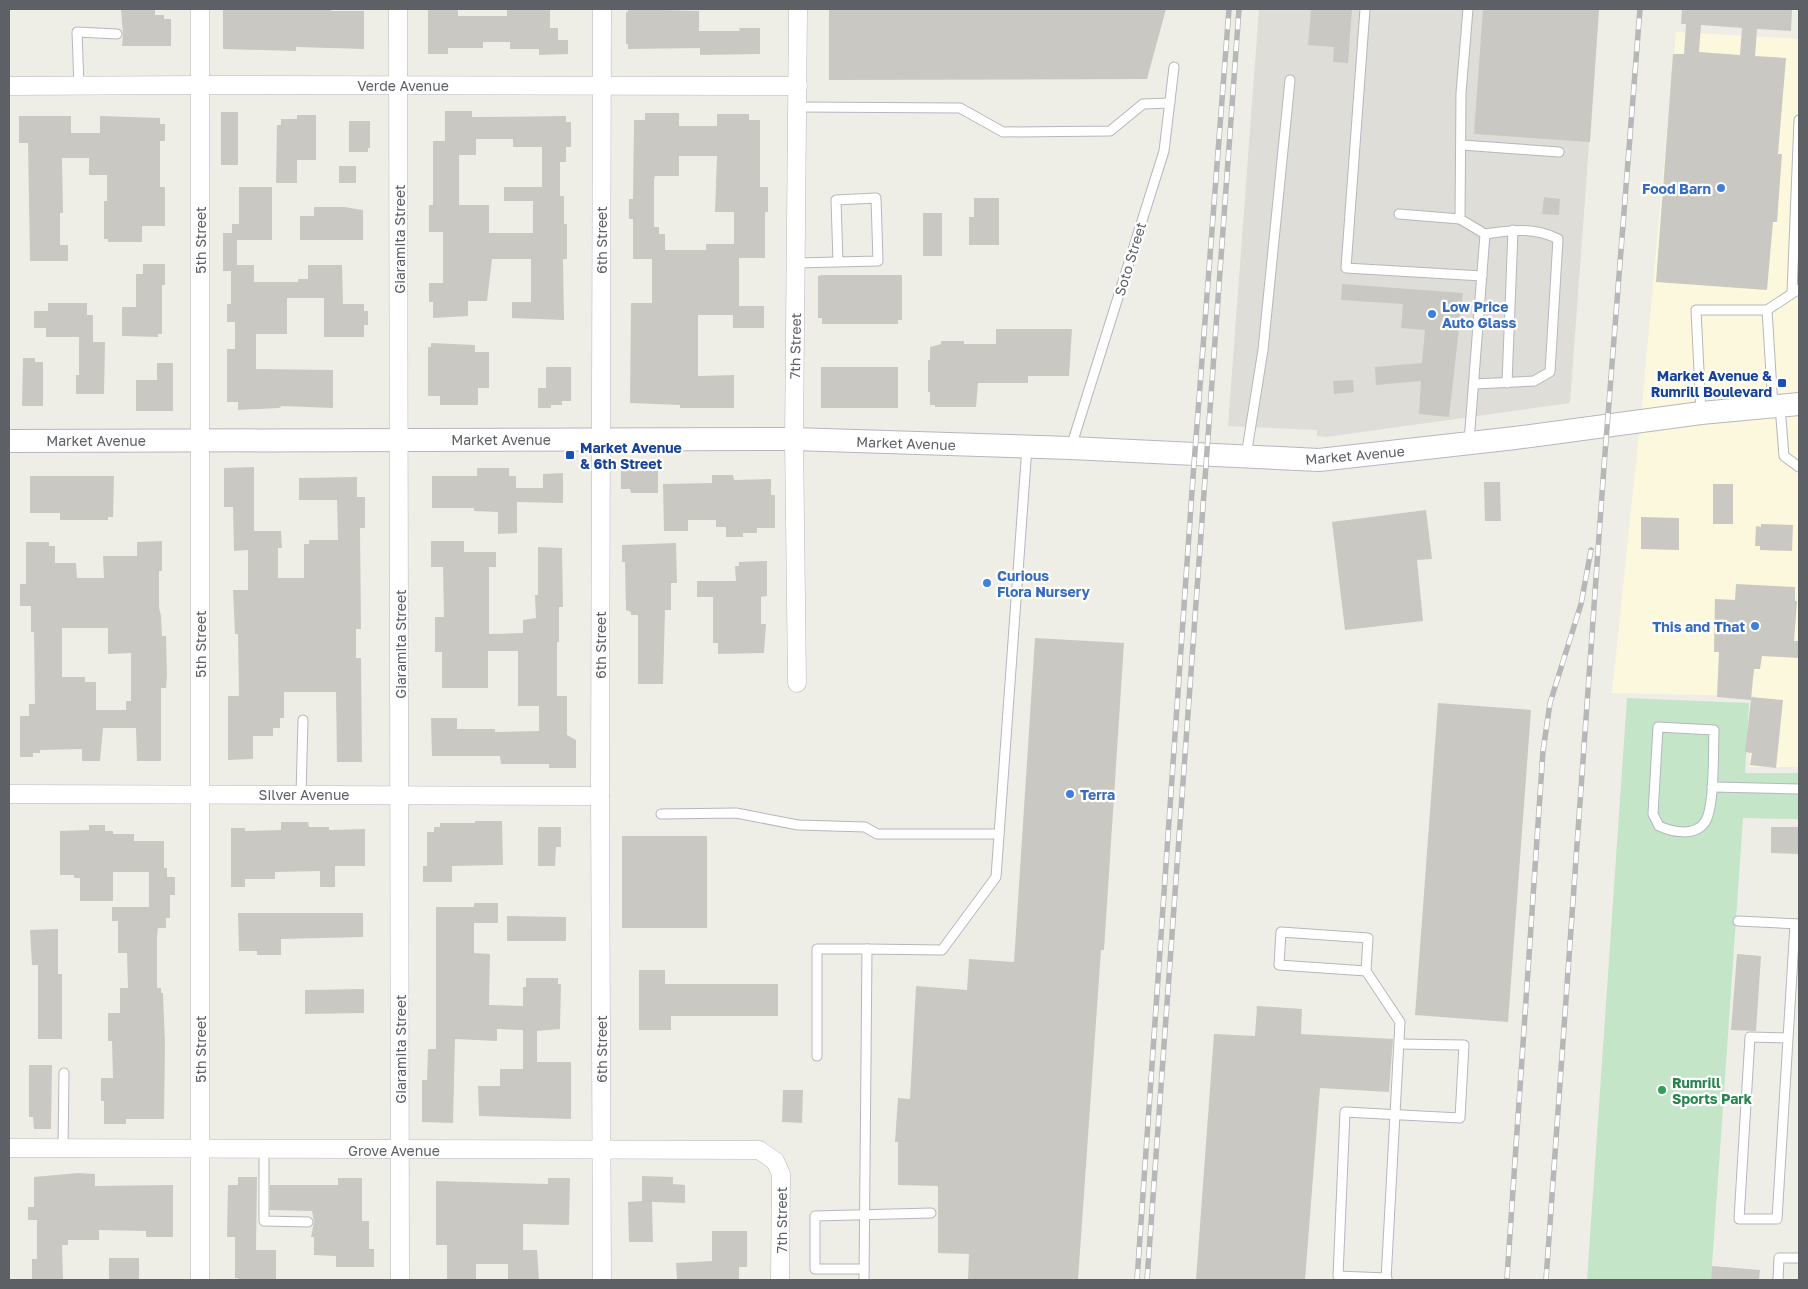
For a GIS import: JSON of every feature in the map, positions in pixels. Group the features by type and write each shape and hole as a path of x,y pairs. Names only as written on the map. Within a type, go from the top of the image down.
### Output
{"street":[{"name":"5th Street","path":"200,9 200,1280"},
{"name":"Giaramita Street","path":"398,9 400,1280"},
{"name":"6th Street","path":"602,9 600,439 602,1280"},
{"name":"7th Street","path":"796,683 794,439 798,9"},
{"name":"Verde Avenue","path":"9,86 200,84 798,86"},
{"name":"Market Avenue","path":"9,441 400,438 794,439 1070,448 1319,460 1469,444 1701,414 1784,406"},
{"name":"Silver Avenue","path":"9,794 200,793 600,796"},
{"name":"Grove Avenue","path":"9,1148 759,1150 776,1161"},
{"name":"7th Street","path":"776,1161 781,1174 780,1280"}],"lane":[{"path":"1365,9 1346,268 1482,276"},
{"path":"1460,219 1461,93 1468,9"},
{"path":"79,86 77,32 117,34"},
{"name":"Soto Street","path":"1070,448 1164,151 1174,67"},
{"path":"1246,457 1263,350 1290,80"},
{"path":"798,107 960,108 1003,132 1110,130 1143,104 1170,103"},
{"path":"1701,414 1696,310 1767,310 1795,291 1799,120"},
{"path":"1462,145 1559,152"},
{"path":"796,263 838,262 878,261 876,198 836,200 838,262"},
{"path":"1398,214 1460,219 1485,234 1513,230 1542,231 1558,239 1550,372 1534,381 1474,384"},
{"path":"1507,383 1513,230"},
{"path":"1469,444 1485,234"},
{"path":"1767,310 1784,406 1784,456 1799,467"},
{"path":"817,1056 817,949 942,950 996,877 1028,447"},
{"path":"301,794 303,720"},
{"path":"1658,727 1714,730 1712,787 1710,810 1705,824 1692,832 1672,832 1659,826 1654,814 1658,727"},
{"path":"1712,787 1799,789"},
{"path":"661,814 736,813 798,825 865,827 877,834 999,834"},
{"path":"1738,921 1797,924 1777,1219 1739,1219 1750,1037 1788,1038"},
{"path":"1366,971 1279,965 1281,932 1368,938 1366,971 1400,1022 1399,1044 1396,1116 1386,1279 1338,1276 1346,1112 1396,1116 1460,1118 1464,1045 1399,1044"},
{"path":"864,1280 867,949"},
{"path":"63,1149 64,1073"},
{"path":"264,1150 264,1221 308,1222"},
{"path":"864,1269 815,1269 815,1216 931,1213"},
{"path":"1778,1280 1779,1258 1799,1258"}],"shaded area":[{"path":"1259,9 1599,9 1570,403 1326,437 1317,436 1317,430 1228,426"},
{"path":"1676,32 1799,39 1799,767 1749,767 1754,696 1612,693 1642,405"}],"green space":[{"name":"Rumrill Sports Park","path":"1627,698 1749,703 1745,773 1799,773 1799,819 1743,818 1711,1280 1587,1280"}],"building":[{"path":"121,9 155,9 155,15 164,15 164,19 171,19 171,46 122,46"},
{"path":"223,9 331,9 331,11 364,11 364,49 296,47 296,51 223,49"},
{"path":"428,9 458,9 458,16 507,16 507,9 550,9 550,28 558,28 558,40 568,40 568,54 539,55 539,49 510,49 510,42 483,42 483,48 448,48 448,54 428,54"},
{"path":"628,9 699,11 699,31 740,31 739,28 760,28 760,54 700,55 700,48 628,49 628,44 626,44 626,12 628,12"},
{"path":"829,9 1166,9 1147,79 829,80"},
{"path":"1311,9 1352,9 1348,63 1333,62 1334,47 1308,45"},
{"path":"1483,9 1599,9 1590,142 1474,134"},
{"name":"Food Barn","path":"1682,9 1792,9 1791,31 1757,29 1755,56 1786,58 1778,154 1782,154 1777,222 1773,222 1767,290 1656,282 1673,54 1684,54 1686,24 1681,24","holes":["1701,25 1742,28 1740,55 1699,52"]},
{"path":"445,111 472,111 472,117 566,116 566,122 571,122 571,147 566,147 566,162 560,162 560,196 564,196 564,224 567,224 567,259 563,259 564,320 512,318 512,302 531,302 531,259 492,259 487,301 468,301 468,316 433,318 433,302 429,302 429,283 443,283 443,232 429,232 429,205 433,205 433,141 445,141","holes":["476,139 513,139 513,147 542,147 542,187 504,187 504,201 533,201 533,233 489,233 489,205 459,205 459,155 476,155"]},
{"path":"221,112 238,112 238,165 221,165"},
{"path":"645,113 679,113 679,126 717,126 717,114 749,114 749,120 760,120 760,187 768,187 768,212 765,212 765,258 739,258 739,306 764,306 764,328 733,328 733,315 698,315 698,376 734,375 734,408 680,408 680,405 630,403 631,303 652,303 652,259 633,259 633,219 629,219 629,199 633,199 634,120 645,120","holes":["679,156 717,156 715,212 734,212 734,244 706,244 706,250 665,250 665,234 659,234 659,227 654,227 655,176 679,176"]},
{"path":"297,115 316,115 316,160 297,160 297,183 276,183 277,125 281,125 281,119 297,119"},
{"path":"19,116 71,116 71,133 100,133 100,116 160,118 160,124 165,124 165,141 160,141 160,187 165,187 165,226 142,226 142,242 108,242 108,239 104,239 104,201 107,201 107,175 89,175 89,158 62,158 63,213 60,213 60,245 68,245 68,261 30,261 28,143 19,143"},
{"path":"349,121 370,121 370,148 368,148 368,152 349,152"},
{"path":"339,166 356,166 356,183 339,183"},
{"path":"239,187 272,187 272,240 237,240 237,265 254,265 254,282 298,282 298,279 308,279 308,265 342,265 343,304 364,304 364,311 368,311 368,325 364,325 364,337 324,337 324,298 287,298 287,334 256,334 256,369 333,370 333,408 282,406 279,408 238,410 238,402 227,402 227,349 235,349 235,322 227,322 227,304 231,304 231,271 223,271 223,233 232,233 232,224 239,224"},
{"path":"1544,197 1560,199 1559,215 1542,214"},
{"path":"974,198 999,198 999,245 969,245 969,217 974,217"},
{"path":"314,207 344,207 363,210 363,240 300,240 300,216 314,216"},
{"path":"923,213 942,213 942,256 923,256"},
{"path":"143,264 165,264 165,285 162,285 162,334 158,334 158,337 122,336 122,307 136,307 136,274 143,274"},
{"path":"902,275 902,320 898,320 898,324 822,324 822,318 818,318 818,276"},
{"path":"1342,284 1463,293 1449,417 1419,414 1421,381 1376,385 1375,367 1422,363 1425,330 1401,328 1403,304 1341,300"},
{"path":"48,303 87,303 87,315 93,315 93,342 105,342 104,394 76,394 76,375 79,375 79,337 46,337 46,328 34,328 34,311 48,311"},
{"path":"996,329 1072,329 1069,376 1028,376 1028,383 978,383 976,407 935,407 935,405 930,405 928,360 930,360 930,347 941,344 941,341 964,341 964,344 996,344"},
{"path":"431,343 475,345 475,352 489,352 489,388 478,388 478,405 440,405 440,396 428,396 428,347 431,347"},
{"path":"23,358 35,358 35,362 43,362 43,406 22,406"},
{"path":"157,363 173,363 173,411 136,411 136,380 157,380"},
{"path":"546,367 571,367 571,401 562,401 562,405 551,405 551,408 538,408 538,388 546,388"},
{"path":"821,367 898,367 898,408 821,408"},
{"path":"1353,380 1354,392 1334,394 1333,381"},
{"path":"621,462 639,462 639,471 658,471 658,493 631,493 630,489 621,489"},
{"path":"254,467 254,531 281,531 282,548 278,548 278,578 304,578 304,544 309,544 309,540 338,540 337,500 299,500 299,478 357,477 357,497 365,497 365,528 360,528 361,629 356,629 356,658 361,658 362,762 337,762 336,692 284,692 284,718 280,718 280,728 273,728 273,736 253,736 253,759 228,760 228,696 239,696 238,634 235,634 233,590 248,590 248,550 234,551 233,507 224,507 224,468"},
{"path":"477,468 509,468 509,476 516,476 516,488 543,488 543,474 563,473 563,503 517,502 517,533 498,534 498,512 474,511 474,508 432,508 432,476 477,476"},
{"path":"712,475 733,475 734,480 771,479 771,495 775,495 775,528 757,528 757,533 743,533 743,537 726,537 726,527 716,527 716,520 688,520 688,531 664,531 663,484 712,483"},
{"path":"30,476 114,476 113,517 108,517 108,520 60,520 60,513 30,513"},
{"path":"1484,482 1500,482 1501,521 1485,521"},
{"path":"1713,484 1733,484 1733,524 1713,524"},
{"path":"1426,510 1432,559 1417,560 1423,621 1345,630 1332,522"},
{"path":"1641,517 1679,518 1679,550 1641,549"},
{"path":"1761,524 1793,525 1792,551 1760,550 1760,546 1755,546 1756,526 1761,527"},
{"path":"162,541 162,571 159,571 159,607 162,636 166,636 167,676 166,688 161,688 161,761 137,761 136,728 103,728 100,761 82,761 82,749 40,750 40,753 33,753 33,757 20,757 20,716 29,716 29,704 35,704 34,632 31,632 31,606 20,606 20,584 26,584 26,542 49,542 49,546 55,546 55,563 76,563 77,578 104,578 103,556 137,556 137,542","holes":["62,628 108,628 108,654 131,653 131,701 126,701 126,710 96,710 96,682 85,682 85,677 62,677"]},
{"path":"431,541 464,541 464,552 496,552 496,567 489,567 489,634 523,633 523,620 536,618 535,595 538,595 538,547 562,548 563,607 559,607 557,696 567,696 567,735 576,740 576,768 549,768 549,764 501,764 500,756 432,756 431,718 457,718 457,729 495,729 495,732 539,731 539,706 518,706 518,651 488,651 488,688 442,688 442,652 435,652 435,617 444,617 443,567 431,567"},
{"path":"676,543 677,583 671,583 671,610 665,610 663,684 638,684 638,615 631,615 631,612 626,610 625,562 622,562 622,545"},
{"path":"767,561 767,596 761,597 761,624 766,624 764,653 718,654 718,643 713,643 713,597 697,597 697,581 736,581 735,566 739,566 739,562"},
{"name":"This and That","path":"1736,584 1795,587 1795,601 1797,601 1794,641 1799,641 1799,658 1762,656 1760,669 1754,669 1751,697 1783,700 1776,768 1750,765 1752,753 1745,752 1751,700 1717,697 1719,652 1714,652 1715,599 1735,600"},
{"path":"1035,638 1124,643 1104,950 1101,950 1078,1280 968,1280 969,1254 938,1253 938,1186 898,1185 898,1142 895,1142 898,1098 910,1099 916,986 967,990 969,959 1014,962"},
{"path":"1438,703 1531,710 1508,1022 1415,1015"},
{"path":"475,821 502,821 503,865 452,866 452,882 423,882 423,866 427,866 427,832 434,832 434,827 440,827 440,823 475,823"},
{"path":"281,822 308,822 309,827 329,827 329,830 365,829 365,866 335,866 335,887 320,887 320,871 275,872 275,879 245,879 245,887 231,887 231,828 245,828 245,831 281,830"},
{"path":"89,825 105,825 105,831 113,831 113,834 134,834 134,841 164,841 164,868 167,868 167,877 175,877 175,895 170,895 170,918 166,918 166,928 158,928 157,937 157,988 161,988 161,993 163,993 165,1044 164,1119 126,1119 126,1124 104,1124 101,1078 113,1078 112,1041 108,1041 108,1013 120,1013 120,988 128,988 127,953 118,953 118,921 112,921 112,907 149,907 149,872 113,872 113,901 80,901 80,878 74,878 74,875 60,875 60,831 89,830"},
{"path":"538,827 561,827 561,847 556,847 555,866 538,866"},
{"path":"1771,827 1799,827 1799,854 1771,853"},
{"path":"622,836 707,836 707,928 622,928"},
{"path":"474,903 498,903 498,923 474,923 474,953 490,954 489,1005 523,1006 523,987 526,987 526,978 558,978 558,984 561,984 560,1029 537,1031 537,1062 571,1062 571,1119 479,1116 478,1086 500,1086 500,1069 523,1069 523,1030 497,1029 497,1041 455,1039 453,1123 422,1122 422,1080 427,1080 428,1049 436,1049 436,907 474,907"},
{"path":"238,913 363,913 363,937 281,939 281,955 257,955 257,951 239,951"},
{"path":"507,916 566,917 566,941 507,941"},
{"path":"58,929 58,974 62,974 62,1039 38,1039 38,965 32,965 30,930"},
{"path":"1737,954 1761,956 1756,1031 1731,1030"},
{"path":"639,970 665,970 665,984 778,984 778,1016 671,1016 671,1030 639,1030"},
{"path":"364,989 364,1013 305,1014 305,990"},
{"path":"1257,1006 1302,1009 1301,1034 1393,1039 1389,1092 1320,1088 1305,1280 1196,1280 1214,1034 1255,1036"},
{"path":"29,1065 52,1065 51,1129 34,1129 33,1117 29,1117"},
{"path":"783,1090 803,1090 802,1123 782,1122"},
{"path":"78,1173 95,1174 95,1186 173,1185 173,1237 146,1237 146,1231 99,1230 99,1240 68,1240 68,1245 62,1245 63,1280 32,1280 32,1259 37,1259 37,1220 28,1220 28,1207 34,1207 34,1177"},
{"path":"642,1176 673,1177 673,1184 685,1185 685,1203 652,1202 653,1242 629,1242 628,1202 642,1201"},
{"path":"238,1177 257,1177 256,1250 276,1250 276,1280 238,1280 238,1278 235,1278 235,1237 227,1237 228,1185 238,1185"},
{"path":"338,1178 362,1178 362,1221 369,1221 369,1249 374,1249 374,1267 336,1267 336,1256 314,1255 314,1237 311,1237 314,1222 312,1211 270,1210 270,1185 338,1185"},
{"path":"548,1178 570,1178 569,1225 523,1224 523,1250 537,1250 539,1280 508,1280 508,1264 476,1264 476,1280 447,1280 447,1245 436,1245 436,1181 548,1184"},
{"path":"712,1231 747,1231 747,1267 739,1267 739,1280 677,1279 676,1263 712,1261"},
{"path":"109,1258 139,1258 139,1280 109,1280"},
{"path":"1712,1266 1760,1270 1759,1280 1711,1280"}],"railway":[{"path":"1137,1280 1193,477 1229,9"},
{"path":"1147,1280 1239,9"},
{"path":"1546,1280 1604,466 1640,9"},
{"path":"1507,1278 1543,751 1550,703 1581,604 1591,550"}],"place":[{"name":"Food Barn","path":"1721,188"},
{"name":"Low Price Auto Glass","path":"1432,314"},
{"name":"Market Avenue & Rumrill Boulevard","path":"1782,383"},
{"name":"Market Avenue & 6th Street","path":"570,455"},
{"name":"Curious Flora Nursery","path":"987,583"},
{"name":"This and That","path":"1755,626"},
{"name":"Terra","path":"1070,794"},
{"name":"Rumrill Sports Park","path":"1662,1090"}]}
